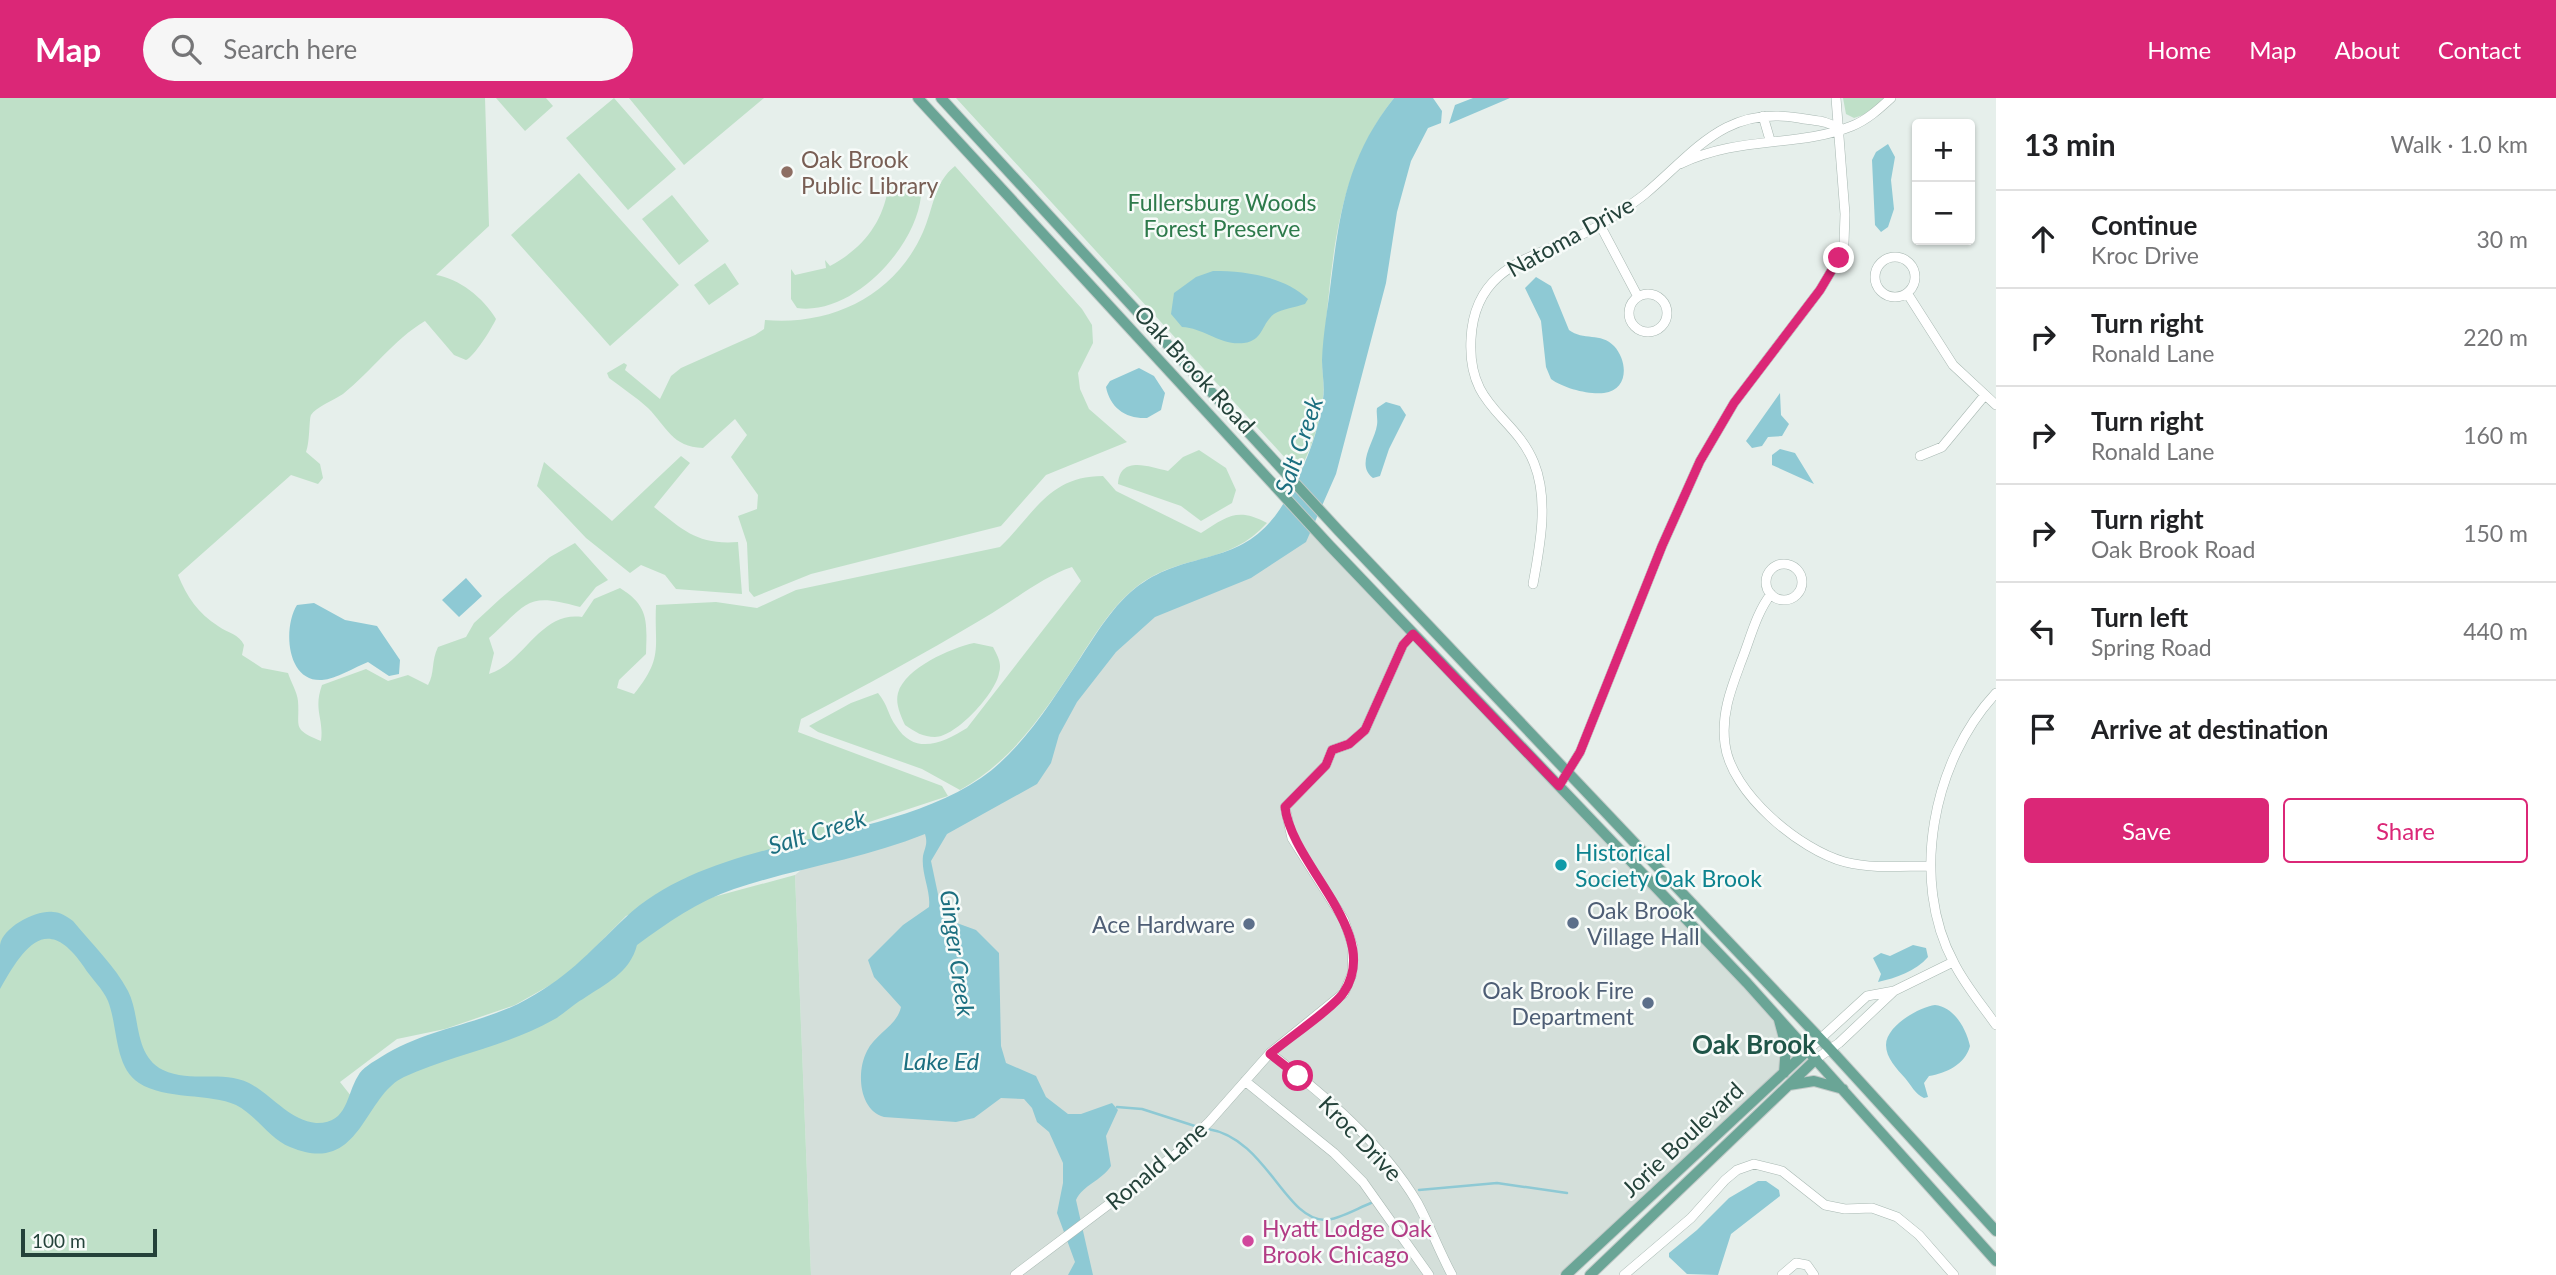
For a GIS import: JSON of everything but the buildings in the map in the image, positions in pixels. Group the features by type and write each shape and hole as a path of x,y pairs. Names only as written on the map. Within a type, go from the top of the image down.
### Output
{"main road":[{"name":"Oak Brook Road","path":"918,98 1330,546 1808,1050 1996,1261"},
{"name":"Oak Brook Road","path":"941,98 1338,530 1830,1049 1996,1231"},
{"path":"1778,1018 1786,1046 1784,1073"},
{"name":"Jorie Boulevard","path":"1566,1275 1808,1050"},
{"name":"Jorie Boulevard","path":"1590,1275 1816,1059"},
{"path":"1789,1085 1814,1081 1843,1089"},
{"path":"1652,1196 1661,1206"},
{"path":"1558,1275 1579,1263"}],"street":[{"path":"1559,786 1569,774 1606,691 1662,546 1700,461 1734,403 1820,290 1839,258 1844,243 1845,214 1836,98"},
{"path":"1839,130 1860,123 1891,98"},
{"path":"1763,116 1770,140"},
{"name":"Natoma Drive","path":"1533,584 1541,518 1538,475 1521,441 1497,417 1482,395 1475,377 1470,338 1481,302 1508,268 1529,255 1600,225 1646,193 1706,138 1724,128 1763,116 1824,121 1839,130"},
{"name":"Natoma Drive","path":"1672,168 1718,149 1839,130"},
{"path":"1600,225 1637,295"},
{"path":"1892,257 1910,264 1914,282 1907,293 1895,297 1878,288 1875,275 1880,264 1892,257"},
{"path":"1907,293 1950,361 1996,405"},
{"path":"1637,295 1654,295 1665,303 1668,314 1661,328 1646,332 1632,323 1629,312 1637,295"},
{"path":"1920,456 1942,447 1985,395"},
{"path":"1771,594 1788,599 1798,593 1802,581 1798,569 1782,563 1772,568 1766,578 1771,594 1761,610 1725,707 1725,746 1737,777 1772,817 1823,854 1860,865 1930,866"},
{"name":"Ronald Lane","path":"1015,1275 1198,1133 1270,1054 1344,993 1352,974 1353,947 1344,919 1292,838 1285,807 1326,765 1332,750 1349,744 1365,730 1403,645 1413,634"},
{"path":"1996,693 1985,705 1949,766 1930,866 1935,909 1953,962 1996,1025"},
{"name":"Jorie Boulevard","path":"1816,1059 1894,992 1953,962"},
{"name":"Jorie Boulevard","path":"1808,1050 1867,996 1894,992"},
{"name":"Kroc Drive","path":"1270,1054 1346,1118 1383,1156 1416,1202 1452,1275"},
{"name":"Kroc Drive","path":"1245,1081 1334,1153 1363,1182 1397,1226 1429,1275"},
{"path":"1624,1275 1681,1227 1725,1180 1737,1170 1755,1164 1782,1171 1825,1205 1845,1209 1872,1208 1897,1217 1914,1229 1948,1273"},
{"path":"1782,1275 1796,1263 1807,1265 1814,1275"}],"shaded area":[{"path":"1304,525 1803,1050 1559,1275 811,1275 795,875 806,866 943,823 1065,713 1110,654 1158,607"}],"green space":[{"path":"0,98 485,98 489,226 436,275 453,280 470,290 491,311 496,319 487,335 474,354 466,360 454,355 425,321 413,329 343,394 311,415 306,452 320,464 323,478 318,484 291,475 178,575 199,610 242,641 242,655 262,668 288,673 297,698 299,726 305,733 321,741 318,701 322,685 366,669 388,681 408,675 428,685 438,647 466,637 474,623 500,599 550,557 575,543 608,580 596,587 580,607 549,600 529,603 521,608 489,638 494,653 489,674 512,660 543,629 567,617 582,617 594,599 620,588 636,601 646,623 646,654 619,680 617,688 634,694 654,661 656,605 716,602 757,608 796,590 1000,547 1044,499 1069,482 1085,478 1103,476 1116,491 1201,533 1233,516 1248,515 1267,523 1237,546 1159,573 1133,590 1107,618 1054,698 1027,733 996,764 960,790 922,769 818,732 809,726 851,703 878,693 896,726 912,741 920,744 939,742 967,728 1081,581 1072,567 1038,583 995,612 801,719 798,732 942,786 948,796 854,827 626,916 568,975 515,1005 445,1029 397,1039 340,1082 366,1115 398,1072 639,939 691,903 795,875 811,1275 0,1275"},
{"path":"496,98 546,98 553,106 525,131"},
{"path":"614,98 676,169 628,210 566,138"},
{"path":"629,98 764,98 684,165"},
{"name":"Fullersburg Woods Forest Preserve","path":"956,98 1394,98 1374,127 1348,188 1334,253 1326,320 1322,407 1299,473"},
{"path":"1843,98 1885,98 1869,113 1854,118 1846,114"},
{"path":"955,166 1082,309 1092,325 1093,343 1078,373 1080,389 1089,409 1127,442 1046,475 1001,526 811,574 754,597 749,591 747,543 738,516 757,509 758,495 731,457 747,435 735,419 703,448 684,444 671,435 648,408 609,378 607,373 624,363 627,365 625,370 660,399 671,376 681,368 755,335 764,329 765,320 814,318 837,312 858,302 878,290 896,274 911,254 923,232 938,188"},
{"path":"579,173 679,285 610,346 511,235"},
{"path":"883,184 913,187 921,196 917,216 894,256 860,290 818,308 797,308 791,299 791,269 795,275 826,268 825,260 830,266 852,252 869,234 881,213 888,189 882,187"},
{"path":"672,195 709,241 679,265 642,219"},
{"path":"725,263 739,284 709,305 694,285"},
{"path":"1199,450 1226,468 1236,490 1232,503 1201,521 1181,506 1118,484 1124,469 1130,466 1168,471 1183,457"},
{"path":"681,456 690,463 654,507 692,535 712,541 738,542 742,594 676,589 665,575 641,565 630,573 586,538 537,486 544,462 612,521"},
{"path":"974,643 993,647 1000,663 996,681 983,702 964,722 944,735 927,736 905,725 897,701 902,684 930,660"}],"water":[{"path":"1394,98 1433,98 1442,111 1441,123 1428,128 1411,161 1397,212 1386,283 1336,474 1306,542 1251,578 1155,617 1116,652 1077,702 1059,735 1051,763 1037,784 947,834 931,861 943,918 976,930 999,953 1001,1046 1006,1063 1036,1076 1046,1097 1068,1114 1081,1114 1112,1103 1118,1110 1106,1136 1111,1166 1083,1190 1076,1200 1093,1275 1068,1275 1075,1262 1057,1213 1063,1183 1063,1163 1049,1132 1037,1122 1032,1108 1024,1099 1001,1098 974,1118 956,1122 884,1117 869,1107 865,1099 861,1079 867,1051 895,1020 901,1007 874,977 868,960 903,925 929,907 923,863 925,834 878,850 734,889 695,906 637,945 629,963 616,977 557,1018 517,1037 404,1077 390,1087 346,1143 332,1151 314,1153 290,1147 236,1105 225,1101 161,1092 139,1083 131,1076 121,1057 106,997 70,950 58,941 47,939 36,942 17,961 0,989 2,938 14,926 30,917 46,912 61,914 73,921 123,982 132,1001 142,1045 153,1063 163,1070 184,1076 239,1079 257,1088 298,1118 316,1123 326,1122 340,1114 358,1076 371,1063 414,1040 501,1011 535,995 563,975 625,918 662,890 705,870 751,854 896,817 941,800 981,778 1024,738 1101,626 1125,597 1162,572 1233,549 1249,540 1265,527 1288,497 1308,456 1321,413 1324,394 1324,330 1338,230 1349,184 1366,141"},
{"path":"1473,98 1510,98 1449,124 1455,105"},
{"path":"1888,144 1895,157 1891,180 1894,209 1888,227 1881,232 1875,225 1872,160 1876,152"},
{"path":"1213,271 1264,276 1288,285 1308,299 1305,304 1274,314 1255,339 1244,343 1228,342 1198,330 1182,327 1171,314 1174,293 1196,277"},
{"path":"1536,277 1551,286 1569,330 1603,339 1619,352 1624,374 1622,381 1612,391 1584,392 1551,379 1546,367 1541,321 1525,288"},
{"path":"1139,368 1154,376 1165,393 1161,410 1147,418 1132,417 1120,411 1111,401 1106,387 1110,381"},
{"path":"1780,393 1781,415 1789,424 1782,436 1768,437 1762,446 1752,448 1746,441"},
{"path":"1386,402 1400,406 1406,415 1389,449 1380,476 1373,478 1368,473 1366,460 1376,431 1377,408"},
{"path":"1780,449 1795,453 1814,484 1772,465 1772,455"},
{"path":"466,578 482,596 459,617 442,600"},
{"path":"314,603 345,620 377,626 400,660 399,674 389,676 368,662 322,680 310,678 301,672 291,652 290,626 297,605"},
{"path":"1913,945 1926,948 1928,957 1905,973 1878,982 1881,974 1873,958 1881,953 1890,956"},
{"path":"1935,1005 1953,1014 1966,1032 1970,1046 1968,1053 1954,1067 1929,1076 1924,1083 1928,1097 1924,1098 1893,1063 1886,1045 1887,1038 1897,1025 1921,1009"},
{"path":"1758,1181 1766,1181 1779,1190 1780,1196 1731,1234 1718,1275 1687,1274 1669,1257 1669,1253 1729,1198"}],"waterway":[{"path":"1117,1107 1142,1109 1198,1127"},
{"path":"1208,1129 1228,1135 1245,1147 1298,1207 1311,1216 1330,1219 1371,1203"},
{"path":"1419,1190 1497,1183 1567,1193"}],"place":[{"name":"Oak Brook Public Library","path":"787,172"},
{"name":"Historical Society Oak Brook","path":"1561,865"},
{"name":"Oak Brook Village Hall","path":"1573,923"},
{"name":"Ace Hardware","path":"1249,924"},
{"name":"Oak Brook Fire Department","path":"1648,1003"},
{"name":"Hyatt Lodge Oak Brook Chicago","path":"1248,1241"}],"district":[{"name":"Oak Brook","path":"1754,1044"}],"route":[{"path":"1298,1076 1270,1054 1344,993 1352,974 1353,947 1344,919 1292,838 1285,807 1326,765 1332,750 1349,744 1365,730 1403,645 1413,634 1559,786 1569,774 1580,752 1662,546 1700,461 1734,403 1820,290 1839,258"}],"water label":[{"name":"Salt Creek","path":"1298,445"},
{"name":"Salt Creek","path":"817,831"},
{"name":"Ginger Creek","path":"958,953"},
{"name":"Lake Ed","path":"941,1060"}]}
